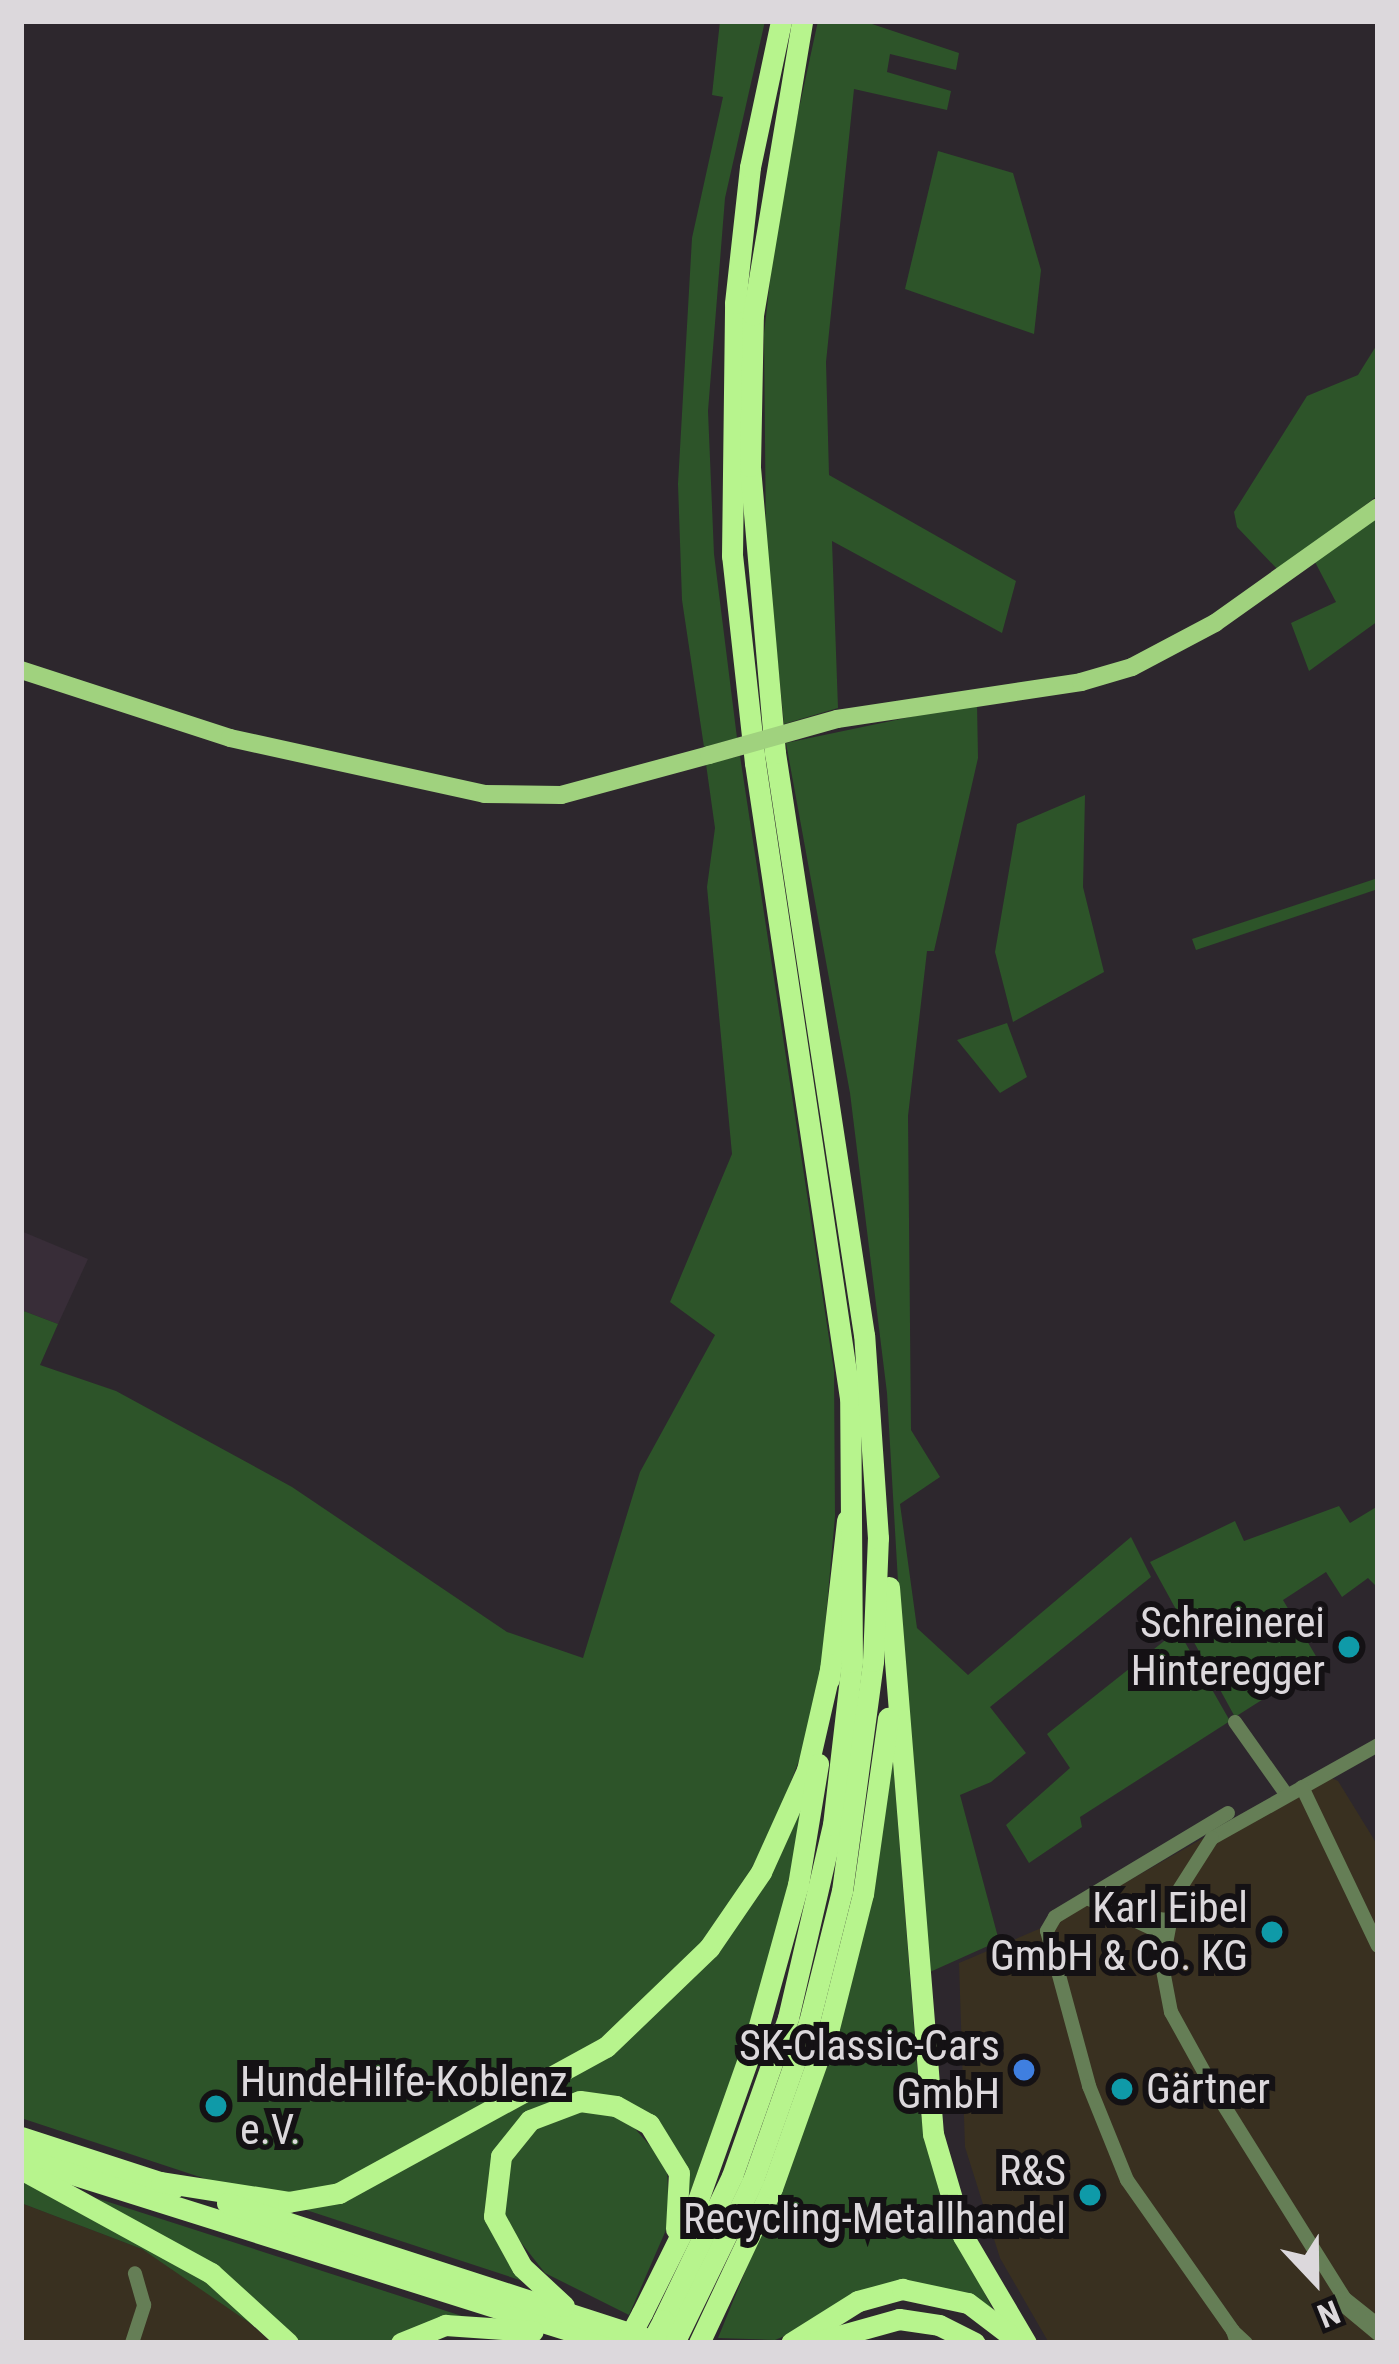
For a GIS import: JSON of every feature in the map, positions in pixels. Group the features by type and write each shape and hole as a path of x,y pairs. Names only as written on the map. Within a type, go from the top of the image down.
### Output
{"highway":[{"path":"781,21 750,167 735,303 732,556 755,763 865,1488 887,1538 892,1676 933,2134 963,2236 1022,2343"},
{"path":"675,2332 749,2131 821,1888 848,1719 865,1488 846,1191 778,776 754,552 753,315 802,21"},
{"path":"661,2278 698,2200 784,1946 831,1665 842,1541 865,1488"},
{"path":"161,2182 288,2202 339,2193 528,2096 605,2047 698,1960 761,1872 807,1770 831,1665"},
{"path":"651,2343 675,2332 772,2188 829,2028 875,1829 892,1676"},
{"path":"573,2314 522,2267 494,2216 501,2156 544,2111 580,2101 616,2106 663,2139 681,2190 661,2278 675,2332"},
{"path":"21,2138 573,2314 675,2332"},
{"path":"21,2158 609,2343"},
{"path":"21,2169 211,2272 288,2343"},
{"path":"332,2255 386,2283 570,2343"},
{"path":"791,2343 858,2301 915,2289 968,2302 1022,2343"},
{"path":"814,2343 899,2319 939,2325 976,2343"},
{"path":"401,2343 445,2325 533,2331"},
{"path":"626,2343 675,2332"}],"main road":[{"path":"21,670 230,739 484,794 561,795 837,719 1097,679 1166,651 1378,507"}],"street":[{"path":"1235,1722 1286,1794"},
{"path":"1378,1745 1213,1838 1186,1873 1166,1927 1163,1977 1180,2032 1344,2298 1378,2329"},
{"path":"1302,1787 1378,1946"},
{"path":"1228,1813 1048,1923 1048,1939 1089,2086 1127,2180 1239,2339"},
{"path":"1089,1899 1115,1915 1166,1927"},
{"path":"132,2343 144,2305 135,2273"}],"shaded area":[{"path":"21,1231 88,1259 58,1324 21,1310"},
{"path":"1319,1772 1338,1781 1378,1846 1378,2343 1049,2343 1000,2258 965,2147 959,1963 1060,1920"},
{"path":"21,2203 142,2249 225,2302 272,2343 21,2343"}],"green space":[{"path":"720,21 765,21 725,198 708,411 714,554 737,738 704,747 682,600 678,484 692,238 723,97 712,95"},
{"path":"818,21 863,21 959,53 956,70 890,54 887,72 951,91 947,110 854,89 826,362 829,475 1016,581 1002,633 832,541 838,708 784,724 766,545 764,334 779,201"},
{"path":"938,151 1013,173 1041,270 1034,334 905,289"},
{"path":"1378,343 1378,495 1280,572 1237,527 1234,512 1307,396 1358,375"},
{"path":"1378,515 1378,621 1309,671 1291,623 1336,602 1315,562"},
{"path":"977,703 978,758 934,951 927,951 908,1116 911,1430 940,1477 900,1504 917,1628 968,1675 1131,1537 1151,1577 990,1707 1026,1753 991,1782 960,1795 999,1941 921,1976 887,1393 850,1093 786,743"},
{"path":"740,756 834,1371 835,1516 822,1661 812,1726 768,1842 703,1943 601,2040 336,2185 288,2194 215,2182 21,2118 21,1310 58,1324 40,1365 116,1391 292,1487 507,1632 583,1658 640,1472 715,1335 670,1302 732,1154 707,887 715,828 706,764"},
{"path":"1085,795 1083,887 1104,972 1013,1022 995,952 1017,824"},
{"path":"1378,878 1378,889 1196,950 1192,939"},
{"path":"1007,1023 1027,1077 1000,1093 957,1040"},
{"path":"1339,1506 1350,1523 1378,1506 1378,1588 1368,1578 1342,1597 1326,1572 1283,1600 1320,1663 1235,1717 1150,1562 1235,1521 1244,1541"},
{"path":"1178,1630 1230,1721 1080,1817 1082,1827 1029,1863 1006,1825 1070,1768 1047,1734"},
{"path":"893,1762 921,2117 944,2212 995,2314 912,2283 775,2340 718,2338 810,2113 847,1999"},
{"path":"810,1780 769,1973 686,2204 651,2120 546,2105 486,2197 535,2285 294,2206 656,2010"},
{"path":"566,2112 606,2112 630,2123 667,2165 669,2223 629,2315 545,2273 504,2221 506,2166 529,2133"},
{"path":"21,2180 199,2272 279,2343 142,2249 21,2203"},
{"path":"96,2198 468,2318 393,2343 297,2343 218,2270"}],"place":[{"name":"Schreinerei Hinteregger","path":"1349,1647"},
{"name":"Karl Eibel GmbH & Co. KG","path":"1272,1932"},
{"name":"SK-Classic-Cars GmbH","path":"1024,2070"},
{"name":"Gärtner","path":"1122,2089"},
{"name":"HundeHilfe-Koblenz e.V.","path":"216,2106"},
{"name":"R&S Recycling-Metallhandel","path":"1090,2195"}]}
